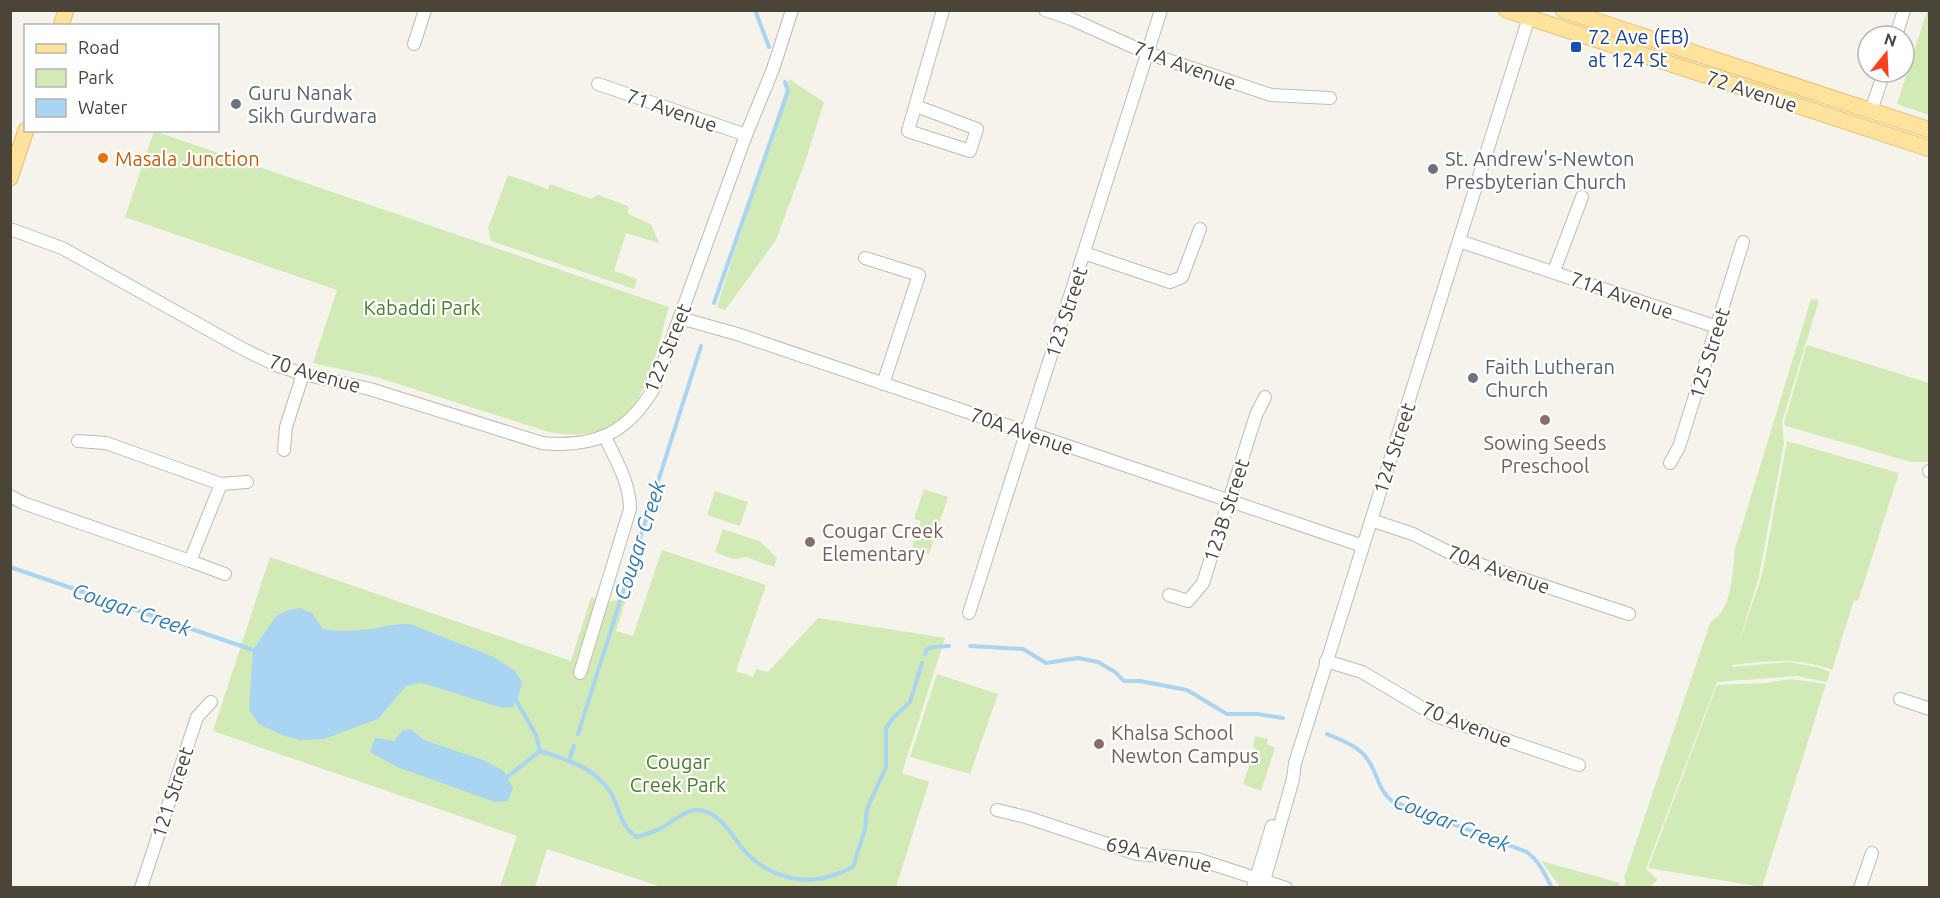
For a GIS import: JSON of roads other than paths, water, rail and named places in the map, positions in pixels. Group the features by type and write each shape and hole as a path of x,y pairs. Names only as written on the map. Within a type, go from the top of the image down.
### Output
{"main road":[{"name":"72 Avenue","path":"1506,10 1530,14 1929,149"},
{"name":"72 Avenue","path":"1563,10 1929,130"},
{"path":"10,178 25,132"}],"street":[{"path":"414,44 425,10"},
{"name":"122 Street","path":"605,437 622,426 644,406 654,388 746,135 773,69 792,10"},
{"path":"916,106 977,129 970,151 908,130 943,10"},
{"name":"71A Avenue","path":"1045,10 1148,53 1271,95 1330,98"},
{"name":"123 Street","path":"969,613 1161,10"},
{"name":"124 Street","path":"1259,883 1286,777 1295,763 1530,14"},
{"name":"71 Avenue","path":"598,84 746,135"},
{"path":"1871,111 1880,84"},
{"path":"1554,272 1582,197"},
{"name":"70 Avenue","path":"10,229 62,248 243,349 303,374 370,390 542,443 566,445 605,437"},
{"path":"1084,253 1170,282 1182,277 1200,229"},
{"name":"71A Avenue","path":"1459,241 1717,327"},
{"name":"125 Street","path":"1670,463 1679,447 1743,242"},
{"path":"865,258 919,275 884,384"},
{"name":"70A Avenue","path":"680,318 737,334 1363,546"},
{"path":"284,450 286,427 303,374"},
{"name":"123B Street","path":"1169,595 1188,601 1203,583 1256,415 1265,397"},
{"path":"580,673 630,509 630,496 626,483 605,437"},
{"path":"78,441 106,443 221,484 247,482"},
{"path":"190,561 221,484"},
{"path":"10,496 23,503 225,574"},
{"name":"70A Avenue","path":"1371,520 1413,534 1460,558 1629,614"},
{"name":"70 Avenue","path":"1326,661 1362,672 1436,716 1579,765"},
{"path":"1900,699 1929,709"},
{"name":"121 Street","path":"141,888 197,717 211,702"},
{"name":"69A Avenue","path":"997,810 1026,817 1137,854 1197,859 1259,883 1286,888"},
{"path":"1860,888 1872,853"}],"water":[{"path":"300,608 312,613 323,629 329,630 370,629 410,624 494,657 515,671 522,682 519,694 513,707 503,708 422,683 406,686 378,719 324,739 300,740 282,735 259,724 249,710 253,650 276,616"},
{"path":"411,729 424,740 483,760 504,771 513,788 508,801 495,802 397,767 370,752 375,738 394,741 402,731"}],"waterway":[{"name":"Cougar Creek","path":"755,10 769,47"},
{"name":"Cougar Creek","path":"714,303 788,91 785,82"},
{"name":"Cougar Creek","path":"578,734 701,346"},
{"name":"Cougar Creek","path":"10,567 253,650"},
{"name":"Cougar Creek","path":"925,654 927,649 949,646"},
{"name":"Cougar Creek","path":"970,646 1023,649 1046,663 1078,658 1098,662 1115,672 1124,681 1140,681 1187,690 1227,714 1257,714 1283,718"},
{"name":"Cougar Creek","path":"507,777 540,751 580,766 597,777 611,793 627,828 637,837 660,829 687,812 703,811 717,818 743,849 767,869 797,879 827,877 853,867 865,829 867,809 886,767 886,728 910,702 922,663"},
{"name":"Cougar Creek","path":"516,700 536,735 540,751"},
{"name":"Cougar Creek","path":"1327,734 1349,744 1364,755 1387,797 1392,801 1527,852 1538,864 1552,888"},
{"name":"Cougar Creek","path":"569,761 574,746"}],"place":[{"name":"72 Ave (EB) at 124 St","path":"1576,47"},
{"name":"Guru Nanak Sikh Gurdwara","path":"236,104"},
{"name":"Masala Junction","path":"103,158"},
{"name":"St. Andrew's-Newton Presbyterian Church","path":"1433,169"},
{"name":"Faith Lutheran Church","path":"1473,378"},
{"name":"Sowing Seeds Preschool","path":"1545,420"},
{"name":"Cougar Creek Elementary","path":"810,542"},
{"name":"Khalsa School Newton Campus","path":"1099,744"}],"park label":[{"name":"Kabaddi Park","path":"422,307"},
{"name":"Cougar Creek Park","path":"678,772"}]}
